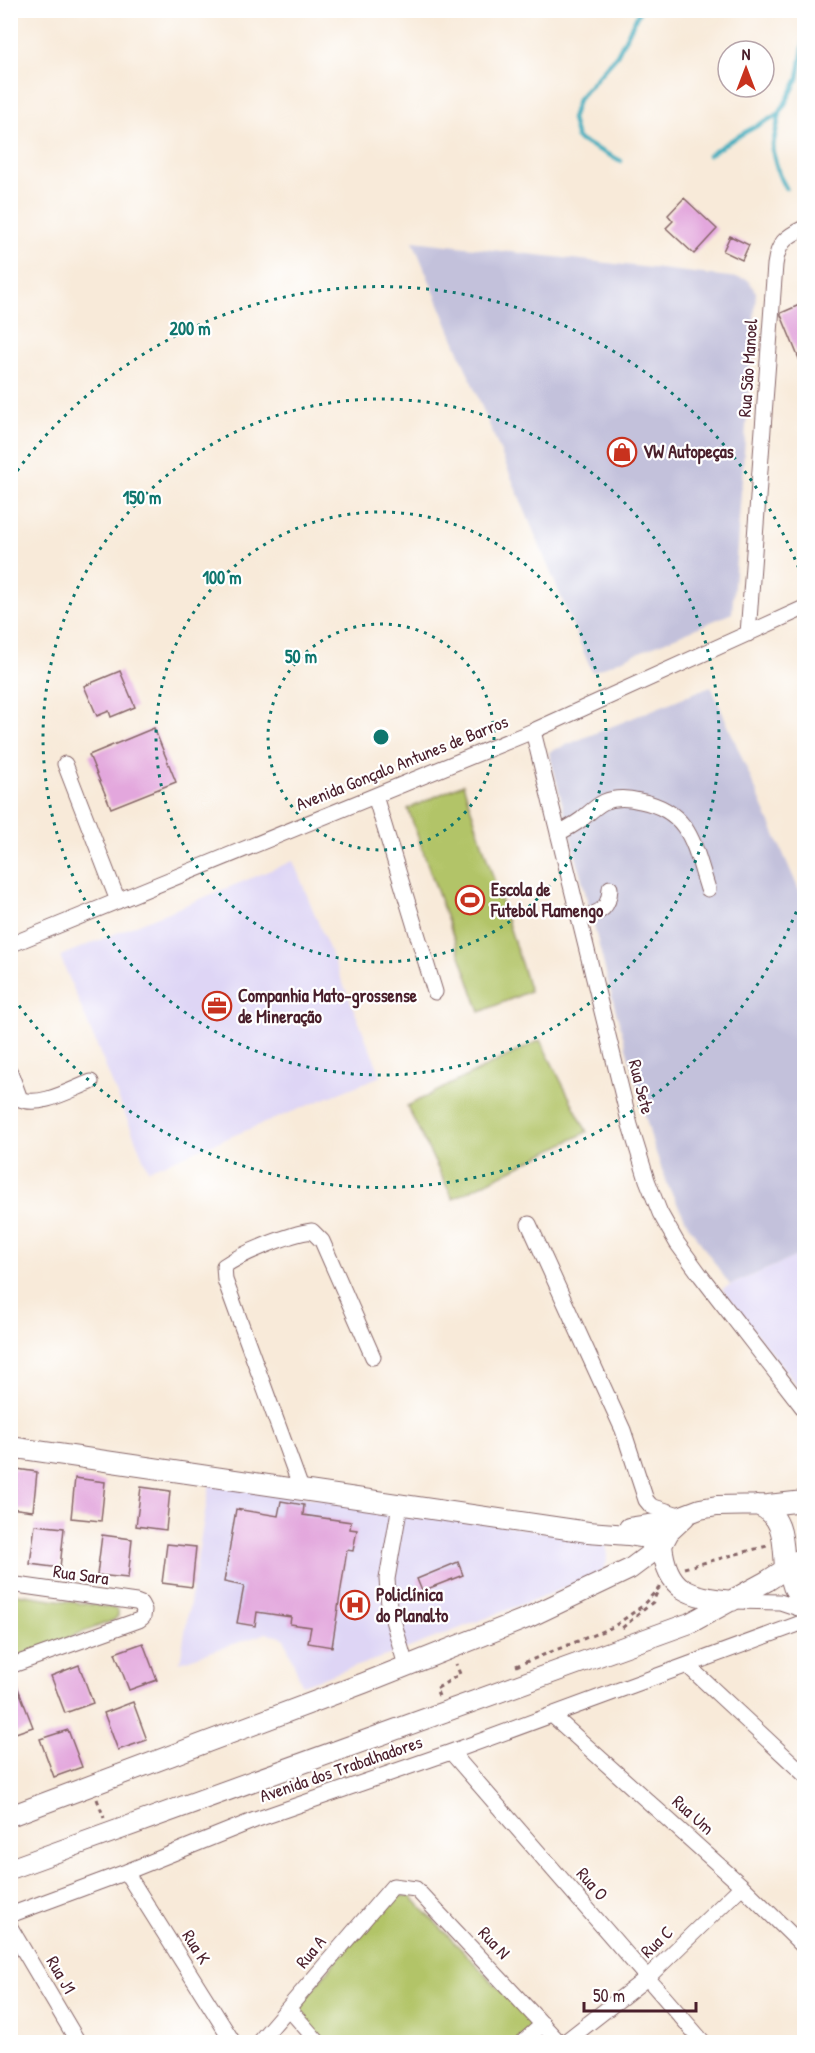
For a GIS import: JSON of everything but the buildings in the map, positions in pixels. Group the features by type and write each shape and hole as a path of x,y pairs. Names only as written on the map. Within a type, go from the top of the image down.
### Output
{"main road":[{"path":"10,1448 588,1532 628,1535 663,1543"},
{"path":"588,1532 651,1526 697,1510 717,1506 768,1505 804,1501"},
{"path":"757,1504 766,1508 776,1518 783,1542 785,1568"},
{"path":"10,1816 527,1618 630,1569 663,1543 674,1526 685,1516"},
{"path":"663,1543 663,1580 687,1591 732,1600"},
{"path":"10,1869 690,1623 767,1581 804,1557"}],"street":[{"name":"Rua São Manoel","path":"748,634 775,260 782,243 789,235 804,228"},
{"name":"Avenida Gonçalo Antunes de Barros","path":"10,945 533,731 804,608"},
{"name":"Rua Sete","path":"533,731 630,1125 660,1213 700,1276 804,1409"},
{"path":"65,764 118,901"},
{"path":"375,796 435,992"},
{"path":"558,833 609,801 631,799 655,804 681,820 689,833 708,889"},
{"path":"580,919 603,910 608,905 610,888"},
{"path":"10,1072 20,1099 29,1103 40,1102 91,1082"},
{"path":"529,1224 623,1430 646,1500 651,1506 685,1516"},
{"path":"302,1491 225,1280 224,1266 234,1259 289,1237 312,1231 322,1241 373,1357"},
{"path":"400,1505 387,1579 389,1606 406,1666"},
{"path":"785,1568 791,1588 804,1614"},
{"name":"Rua Sara","path":"10,1584 136,1602 144,1608 144,1615 139,1620 10,1666"},
{"path":"732,1600 780,1602 804,1614"},
{"name":"Avenida dos Trabalhadores","path":"10,1915 126,1872 255,1820 451,1752 687,1665 804,1614"},
{"path":"687,1665 804,1774"},
{"name":"Rua Um","path":"552,1714 742,1886 804,1947"},
{"name":"Rua O","path":"451,1752 703,2043"},
{"name":"Rua K","path":"126,1872 232,2043"},
{"name":"Rua A","path":"259,2043 393,1886"},
{"name":"Rua N","path":"393,1886 416,1889 559,2043"},
{"name":"Rua C","path":"565,2043 648,1977 742,1886"},
{"name":"Rua J1","path":"10,1927 78,2043"},
{"path":"289,2009 318,2043"},
{"path":"523,2043 543,2024"}],"path":[{"path":"663,1580 783,1542"},
{"path":"98,1804 106,1823"}],"shaded area":[{"name":"VW Autopeças","path":"413,241 747,279 756,292 732,613 592,672"},
{"path":"711,686 804,902 804,1253 730,1285 689,1226 667,1184 653,1144 549,752"},
{"name":"Companhia Mato-grossense de Mineração","path":"293,861 381,1076 148,1170 60,956"},
{"path":"804,1253 804,1395 722,1289"},
{"name":"Policlínica do Planalto","path":"210,1483 603,1540 607,1548 607,1561 604,1569 595,1576 406,1649 302,1685 284,1638 267,1633 180,1662"}],"green space":[{"name":"Escola de Futebol Flamengo","path":"463,784 530,991 480,1012 408,809"},
{"path":"540,1040 587,1132 453,1199 407,1106"},
{"path":"11,1593 113,1608 118,1611 118,1616 114,1620 11,1660"},
{"path":"390,1896 411,1897 535,2026 518,2042 323,2042 296,2009"}],"waterway":[{"path":"621,161 577,139 572,119 578,99 617,55 640,10"},
{"path":"786,188 779,175 772,149 780,113 798,79 804,42"},
{"path":"709,155 780,113"}],"place":[{"name":"VW Autopeças","path":"622,452"},
{"name":"Escola de Futebol Flamengo","path":"470,900"},
{"name":"Companhia Mato-grossense de Mineração","path":"217,1006"},
{"name":"Policlínica do Planalto","path":"355,1605"}]}
